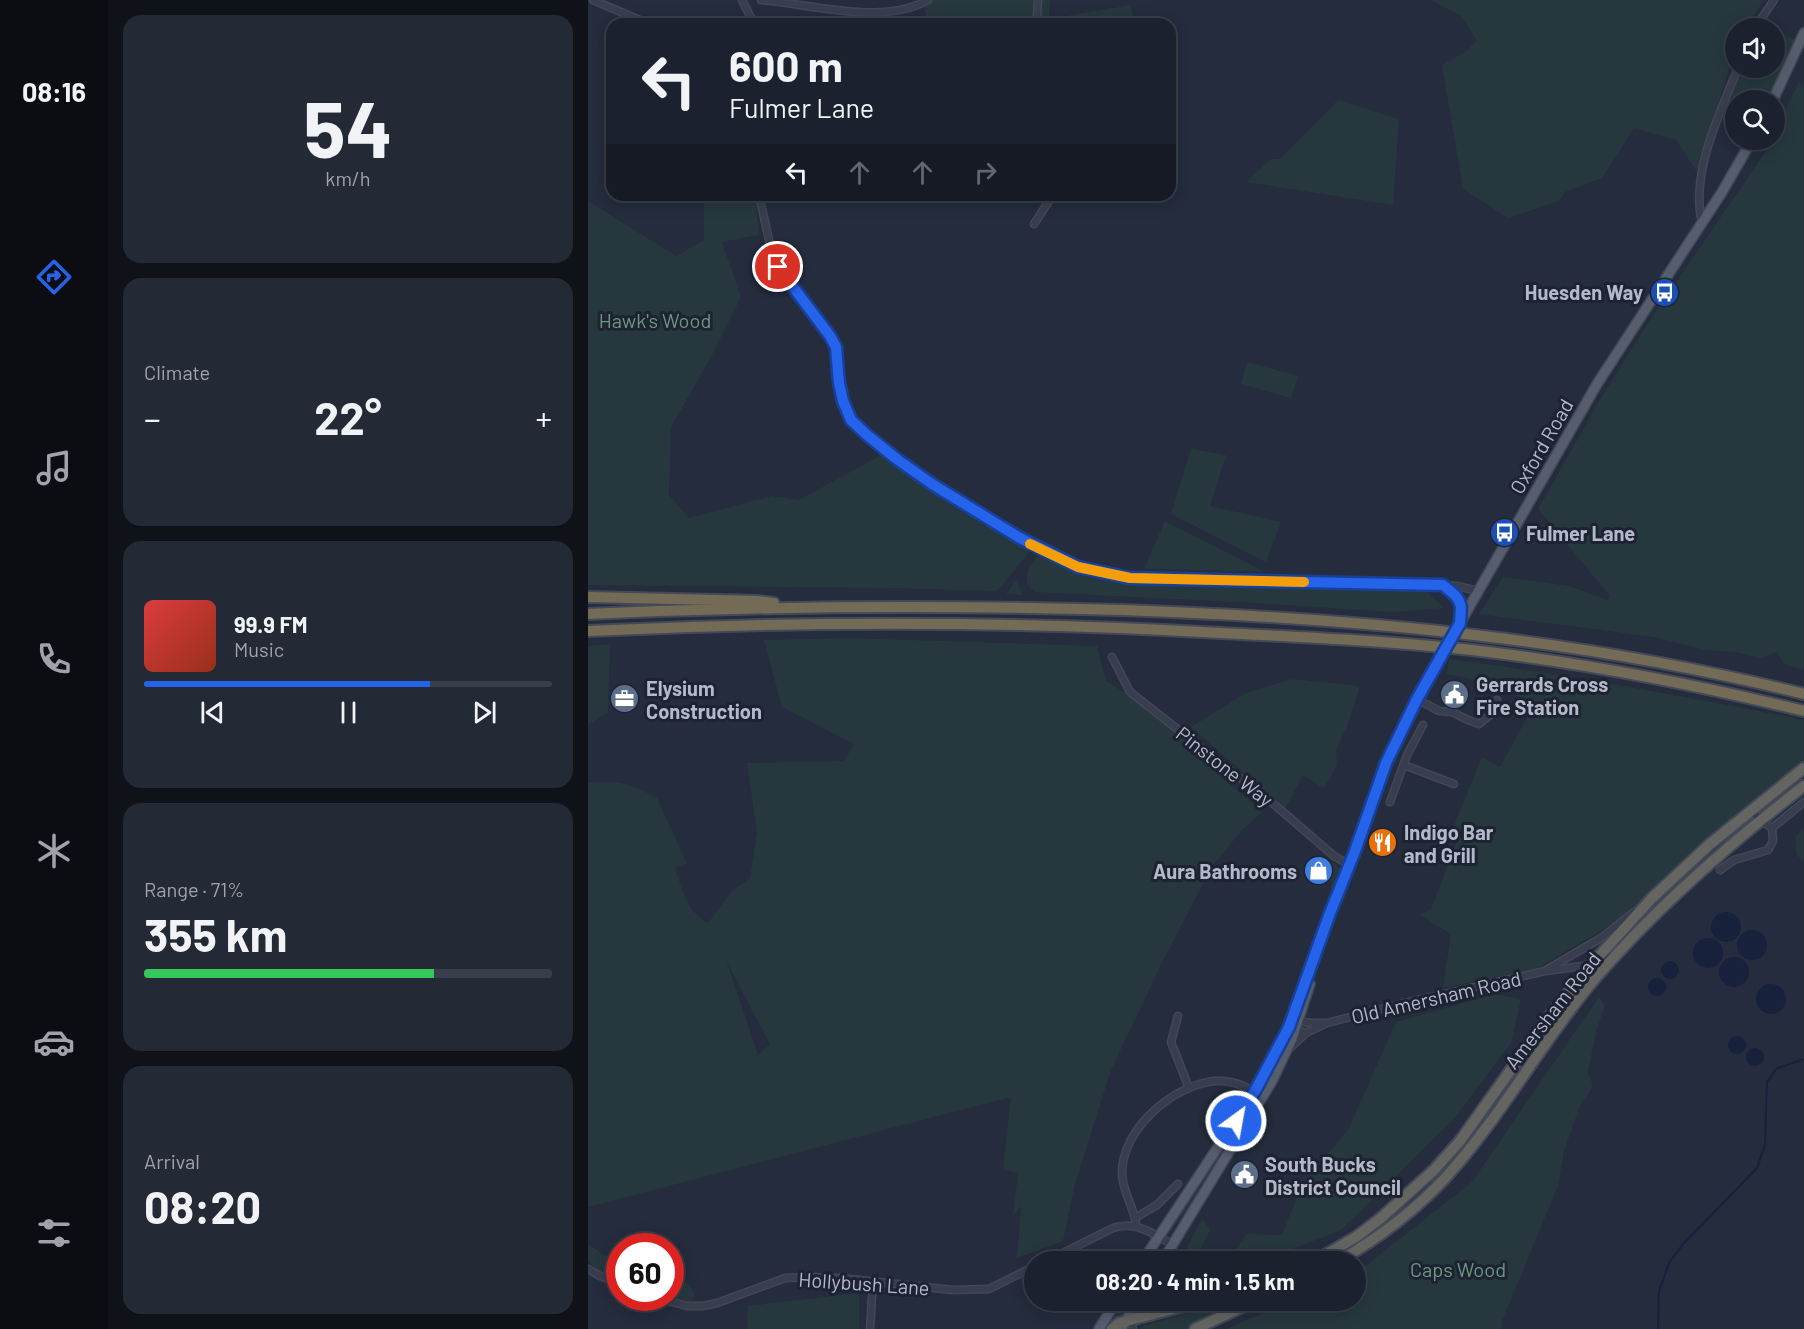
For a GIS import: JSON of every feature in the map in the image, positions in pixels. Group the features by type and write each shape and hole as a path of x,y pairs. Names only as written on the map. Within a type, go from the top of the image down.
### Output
{"highway":[{"path":"588,597 758,601 804,607"},
{"path":"588,614 804,607 987,606 1168,612 1472,634 1607,652 1804,694"},
{"path":"588,631 809,624 981,624 1181,631 1415,645 1504,654 1628,673 1804,711"},
{"path":"1332,1251 1356,1237 1381,1218 1434,1170 1460,1141 1545,1022 1591,965 1652,898 1710,844 1804,768"},
{"name":"Amersham Road","path":"1355,1251 1409,1212 1447,1176 1486,1127 1550,1037 1624,947 1692,880 1760,820 1804,786"},
{"path":"1112,1329 1116,1325 1127,1325 1172,1311"},
{"path":"1195,1329 1233,1311"}],"main road":[{"path":"1778,90 1804,33"},
{"name":"Oxford Road","path":"1149,1251 1218,1149 1259,1094 1293,1024 1330,913 1344,882 1392,749 1417,699 1598,384 1722,192 1746,150"},
{"path":"1168,1251 1231,1150 1259,1094 1286,1053 1293,1024"},
{"path":"1218,1149 1231,1150"},
{"path":"1099,1329 1110,1311"},
{"path":"1127,1325 1133,1311"}],"street":[{"path":"593,0 636,18"},
{"path":"761,0 877,13 906,10 928,0"},
{"path":"1038,0 1038,18"},
{"path":"1762,18 1774,0"},
{"path":"744,1 750,18"},
{"path":"1702,223 1699,213 1699,182 1714,129 1734,78"},
{"path":"760,201 771,249 778,267 836,347 839,383 851,420 898,460 1020,538 1078,567 1130,578 1443,585 1478,591"},
{"path":"1034,224 1049,201"},
{"path":"1443,585 1459,601 1460,623"},
{"name":"Pinstone Way","path":"1112,657 1130,692 1276,806 1334,856 1350,865"},
{"path":"1417,699 1439,711 1452,712 1479,724 1490,715 1497,700"},
{"path":"1390,802 1407,755 1423,725"},
{"path":"1392,749 1407,755"},
{"path":"1404,765 1454,784"},
{"path":"1772,828 1804,802"},
{"path":"1751,809 1760,820 1772,828"},
{"path":"1720,870 1734,860 1768,850 1773,841 1772,828"},
{"name":"Old Amersham Road","path":"1545,971 1601,938 1652,898"},
{"name":"Old Amersham Road","path":"1286,1053 1306,1033 1327,1023 1545,971 1591,965 1607,959 1624,947"},
{"path":"1178,1016 1171,1042 1190,1088"},
{"name":"Old Amersham Road","path":"1293,1024 1327,1023"},
{"path":"1293,1024 1306,1033"},
{"path":"1136,1226 1125,1193 1122,1172 1126,1148 1142,1124 1166,1101 1190,1088 1214,1081 1235,1082 1259,1094"},
{"path":"1134,1218 1157,1205 1178,1184"},
{"path":"1067,1251 1113,1228 1125,1225 1136,1226 1172,1244"},
{"path":"588,1269 606,1277"},
{"name":"Hollybush Lane","path":"684,1305 717,1304 785,1278 840,1278 953,1290 989,1289 1024,1272"},
{"path":"870,1329 873,1281"}],"green space":[{"path":"924,0 1050,0 1049,18 926,18"},
{"path":"1431,0 1764,0 1752,18 1725,18 1726,78 1697,172 1676,140 1634,128 1602,178 1565,192 1559,201 1508,218 1463,189 1442,65 1465,52 1477,41 1461,16"},
{"path":"1130,5 1134,18 1055,18"},
{"path":"1785,34 1795,40 1785,69"},
{"path":"1738,78 1781,78 1774,90 1734,90"},
{"path":"1799,82 1804,87 1804,670 1784,664 1777,652 1760,658 1735,652 1706,650 1654,637 1479,614 1503,577 1569,586 1608,600 1609,595 1538,509 1601,398 1648,323 1767,150 1785,150 1785,111"},
{"path":"1338,100 1399,119 1393,205 1246,182 1271,159 1280,159"},
{"name":"Hawk's Wood","path":"588,201 676,256 704,240 704,201 756,201 759,235 722,242 741,297 710,359 671,427 669,495 689,518 772,496 799,500 883,454 1030,551 1000,588 995,591 588,585"},
{"path":"1247,362 1298,376 1291,398 1241,384"},
{"path":"1191,449 1226,455 1210,506 1281,522 1266,562 1171,514"},
{"path":"1165,521 1265,572 1144,569"},
{"path":"1038,555 1086,574 1142,582 1423,588 1444,608 1393,612 1035,592 1027,583 1027,574"},
{"path":"1016,580 1023,595 1006,594"},
{"path":"848,638 1097,646 1106,681 1190,732 1182,743 1262,812 1243,829 1212,866 1111,1070 1075,1184 1063,1241 1036,1251 1024,1251 1024,1255 1017,1258 1021,1206 1013,1216 1018,1173 1003,1170 1011,1097 588,1207 588,783 624,784 657,798 687,863 675,868 683,892 690,906 708,923 732,891 750,878 757,833 747,763 844,761 854,744 782,707 764,640","holes":["724,957 770,1044 758,1055 729,968"]},
{"path":"610,644 608,713 588,725 588,646"},
{"path":"1449,659 1627,686 1804,720 1804,766 1741,813 1639,904 1599,932 1536,969 1443,988 1451,934 1420,915 1431,909 1458,839 1450,835 1482,757 1500,767 1530,712 1510,688 1447,674"},
{"path":"1292,679 1360,686 1348,724 1336,750 1337,764 1324,789 1303,775 1285,809 1191,727 1246,693"},
{"path":"1804,828 1804,862 1797,855 1795,837"},
{"path":"1332,862 1342,870 1335,892 1331,890"},
{"path":"1495,994 1521,999 1511,1043 1453,1120 1341,1230 1288,1251 1234,1251 1247,1234 1282,1235 1303,1182 1348,1130 1396,1022"},
{"name":"Caps Wood","path":"1599,997 1605,1005 1596,1032 1588,1072 1593,1086 1580,1106 1564,1151 1558,1186 1502,1321 1501,1329 1227,1329 1268,1311 1366,1311 1366,1265 1472,1182"},
{"path":"1222,1156 1219,1165 1168,1235 1167,1226 1215,1158"},
{"path":"1202,1219 1210,1229 1200,1251 1185,1251"},
{"path":"588,1244 606,1256 606,1274 599,1272 588,1261"},
{"path":"684,1282 688,1283 694,1293 693,1301 684,1303"},
{"path":"859,1293 859,1329 747,1329 748,1306"},
{"path":"1118,1311 1127,1311 1122,1318 1110,1323"},
{"path":"1194,1311 1226,1311 1190,1329 1140,1329 1140,1327"}],"water":[{"path":"1726,912 1737,916 1741,927 1737,938 1726,942 1715,938 1711,927 1715,916"},
{"path":"1752,930 1763,934 1767,945 1763,956 1752,960 1741,956 1737,945 1741,934"},
{"path":"1708,938 1719,942 1723,953 1719,964 1708,968 1697,964 1693,953 1697,942"},
{"path":"1734,957 1745,961 1749,972 1745,983 1734,987 1723,983 1719,972 1723,961"},
{"path":"1666,961 1674,961 1679,966 1677,977 1666,979 1661,974 1661,966"},
{"path":"1653,978 1661,978 1666,983 1664,994 1653,996 1648,991 1648,983"},
{"path":"1771,984 1782,988 1786,999 1782,1010 1771,1014 1760,1010 1756,999 1760,988"},
{"path":"1733,1036 1741,1036 1746,1041 1744,1052 1733,1054 1728,1049 1728,1041"},
{"path":"1751,1048 1759,1048 1764,1053 1762,1064 1751,1066 1746,1061 1746,1053"}],"waterway":[{"path":"1658,1329 1659,1291 1669,1263 1683,1244 1757,1168 1765,1145 1767,1082 1776,1069 1804,1059"}],"slow traffic":[{"path":"1030,544 1078,567 1130,578 1304,582"}],"place":[{"name":"Huesden Way","path":"1664,292"},
{"name":"Fulmer Lane","path":"1505,533"},
{"name":"Gerrards Cross Fire Station","path":"1455,695"},
{"name":"Elysium Construction","path":"625,699"},
{"name":"Indigo Bar and Grill","path":"1383,843"},
{"name":"Aura Bathrooms","path":"1318,871"},
{"name":"South Bucks District Council","path":"1244,1175"}],"route":[{"path":"778,267 836,347 839,383 851,420 898,460 932,484 1020,538 1060,559 1098,573 1130,578 1443,585 1455,595 1461,607 1460,623 1417,699 1386,763 1289,1027 1255,1091 1236,1121"}]}
